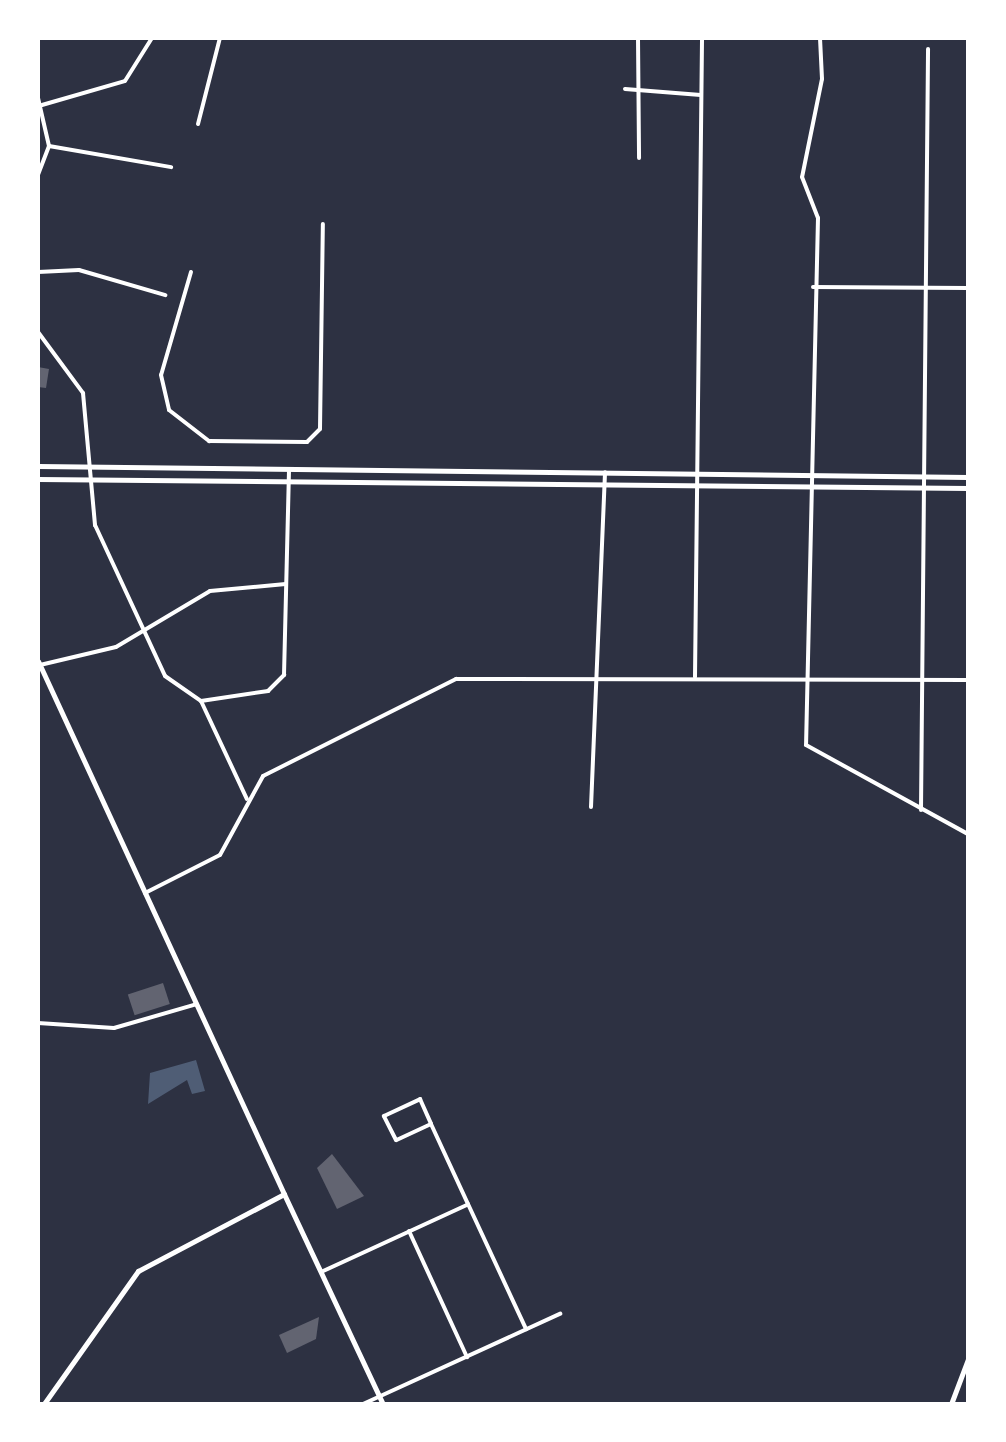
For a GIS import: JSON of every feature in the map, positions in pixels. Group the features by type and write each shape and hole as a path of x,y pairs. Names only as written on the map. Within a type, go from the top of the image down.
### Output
{"main road":[{"path":"38,466 968,477"},
{"path":"38,478 968,488"},
{"path":"39,663 382,1404"},
{"path":"44,1404 138,1271 284,1194"},
{"path":"952,1404 968,1359"}],"street":[{"path":"42,105 125,81 152,38"},
{"path":"198,124 220,38"},
{"path":"638,38 639,158"},
{"path":"695,676 702,38"},
{"path":"820,38 822,80 802,177 817,210 808,476 806,740 814,756 968,834"},
{"path":"921,810 928,49"},
{"path":"625,88 701,95"},
{"path":"38,98 49,146 38,175"},
{"path":"49,146 171,167"},
{"path":"191,272 161,375 169,410 209,441 307,442 320,429 323,224"},
{"path":"38,272 79,270 165,295"},
{"path":"812,287 968,288"},
{"path":"38,332 83,393 87,479 96,525 172,688 201,701 280,682 289,469"},
{"path":"591,807 593,676 604,472"},
{"path":"39,663 104,652 210,591 287,584"},
{"path":"145,893 220,855 247,798 264,776 447,682 593,676 968,680"},
{"path":"201,701 247,798"},
{"path":"38,1023 114,1028 197,1004"},
{"path":"431,1124 396,1140 384,1116 420,1100 526,1329"},
{"path":"321,1272 468,1204"},
{"path":"408,1231 467,1356"},
{"path":"363,1404 560,1314"}],"water":[{"path":"196,1060 205,1091 192,1094 187,1080 148,1104 150,1073"}],"building":[{"path":"38,367 49,369 46,388 38,387"},
{"path":"163,983 170,1004 135,1015 128,994"},
{"path":"332,1154 364,1196 337,1209 317,1168"},
{"path":"319,1317 316,1339 287,1353 279,1335"}]}
